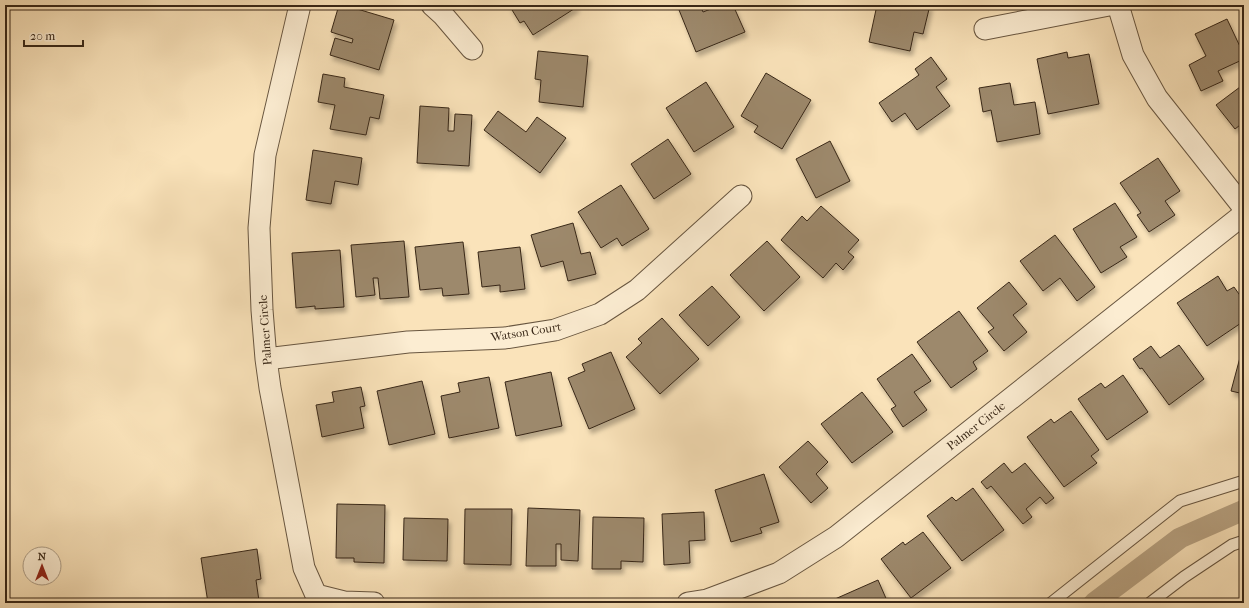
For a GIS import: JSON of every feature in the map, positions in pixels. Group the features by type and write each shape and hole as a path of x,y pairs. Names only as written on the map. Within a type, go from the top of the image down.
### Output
{"street":[{"name":"Palmer Circle","path":"300,5 265,155 259,228 262,310 266,358 270,388 304,568 316,595 344,602 374,603"},
{"path":"432,5 444,14 472,48"},
{"path":"984,29 1109,5"},
{"path":"1118,5 1133,55 1156,98 1244,208"},
{"name":"Watson Court","path":"266,358 408,342 504,338 555,330 600,314 637,290 741,196"},
{"name":"Palmer Circle","path":"688,603 707,600 779,573 836,536 1244,214"}],"lane":[{"path":"1051,603 1180,501 1244,481"},
{"path":"1150,603 1184,577 1232,545 1244,541"}],"building":[{"path":"339,5 344,5 394,20 379,70 330,55 335,38 352,43 353,39 331,32"},
{"path":"509,5 576,5 577,7 533,35 524,21 520,23"},
{"path":"677,5 700,5 703,12 721,5 733,5 745,32 696,52"},
{"path":"877,5 930,5 923,34 914,32 910,51 869,42"},
{"path":"1227,19 1244,55 1244,59 1218,71 1223,81 1201,91 1189,65 1206,56 1195,34"},
{"path":"538,51 588,56 583,107 539,102 541,80 535,79"},
{"path":"1067,52 1068,58 1089,54 1099,104 1048,114 1037,59"},
{"path":"931,57 947,79 936,87 950,106 917,130 905,113 892,122 879,103 919,75 915,69"},
{"path":"766,73 811,100 782,149 754,132 758,126 741,116"},
{"path":"323,74 345,78 344,87 384,95 379,119 370,117 366,135 330,129 335,105 318,102"},
{"path":"706,82 734,127 694,152 666,108"},
{"path":"1010,83 1014,105 1035,102 1040,134 997,142 991,110 983,112 979,88"},
{"path":"1244,84 1244,122 1235,129 1216,105"},
{"path":"420,106 449,108 448,131 454,131 455,114 472,115 469,166 417,163"},
{"path":"498,111 526,132 537,117 566,138 540,173 484,130"},
{"path":"668,139 691,174 654,199 631,164"},
{"path":"830,141 850,181 816,198 796,159"},
{"path":"313,150 362,158 358,185 335,181 331,204 306,200"},
{"path":"1158,158 1180,191 1165,201 1175,215 1149,232 1137,215 1141,213 1120,183"},
{"path":"621,185 649,229 622,246 617,238 601,248 578,212"},
{"path":"1115,203 1137,237 1120,247 1127,257 1101,273 1073,229"},
{"path":"821,206 859,240 848,252 854,257 843,270 836,263 823,278 781,240 802,216 807,221"},
{"path":"573,223 581,254 590,252 596,274 568,281 563,261 541,267 531,235"},
{"path":"1055,235 1095,287 1077,301 1060,278 1043,291 1020,261"},
{"path":"404,241 409,297 380,299 378,278 373,278 375,295 356,297 351,245"},
{"path":"767,241 800,277 764,311 730,275"},
{"path":"463,242 469,294 443,296 442,288 420,290 415,247"},
{"path":"520,247 525,289 500,292 500,285 482,287 478,252"},
{"path":"340,250 344,307 315,309 315,306 296,308 292,253"},
{"path":"1218,276 1227,291 1234,287 1244,301 1244,321 1207,346 1177,303"},
{"path":"1009,282 1027,304 1013,315 1027,332 1004,351 988,332 994,328 977,308"},
{"path":"712,286 740,317 708,346 679,315"},
{"path":"959,311 988,351 973,362 977,369 951,388 917,342"},
{"path":"662,318 699,359 660,394 626,357 642,343 638,339"},
{"path":"1179,345 1204,379 1169,405 1142,368 1140,369 1133,359 1151,346 1160,358"},
{"path":"1242,350 1244,351 1244,394 1231,391"},
{"path":"611,352 635,409 589,429 568,378 585,371 582,364"},
{"path":"912,354 931,381 914,392 927,410 903,427 891,409 896,406 877,379"},
{"path":"551,372 562,426 516,436 505,382"},
{"path":"1123,375 1148,412 1107,440 1078,399 1101,383 1105,388"},
{"path":"489,377 499,428 449,438 441,396 460,392 458,383"},
{"path":"422,381 435,434 389,445 377,391"},
{"path":"361,387 365,406 360,407 364,428 322,437 316,405 334,402 332,392"},
{"path":"862,392 893,432 852,463 821,424"},
{"path":"1071,411 1099,450 1091,456 1097,463 1064,487 1027,437 1051,419 1054,423"},
{"path":"808,441 828,462 816,474 828,488 811,503 779,467"},
{"path":"1004,463 1012,473 1025,463 1054,498 1046,504 1040,497 1026,509 1032,517 1023,524 991,486 987,489 981,482"},
{"path":"764,474 779,522 760,528 762,533 731,542 715,490"},
{"path":"973,488 1004,530 962,561 927,516 952,497 956,501"},
{"path":"337,504 385,505 384,563 354,562 354,558 336,558"},
{"path":"528,508 580,510 578,561 561,560 561,544 556,544 556,566 526,566"},
{"path":"465,509 512,509 511,565 464,564"},
{"path":"704,512 705,540 689,541 690,563 664,565 662,514"},
{"path":"593,517 644,518 643,562 621,561 621,569 592,569"},
{"path":"404,518 448,519 447,561 403,560"},
{"path":"923,532 951,568 911,598 881,559 903,542 905,545"},
{"path":"257,549 261,579 256,580 259,601 248,603 208,603 201,558"},
{"path":"878,580 888,603 837,603 835,599"}],"waterway":[{"path":"1094,603 1180,538 1244,510"}]}
